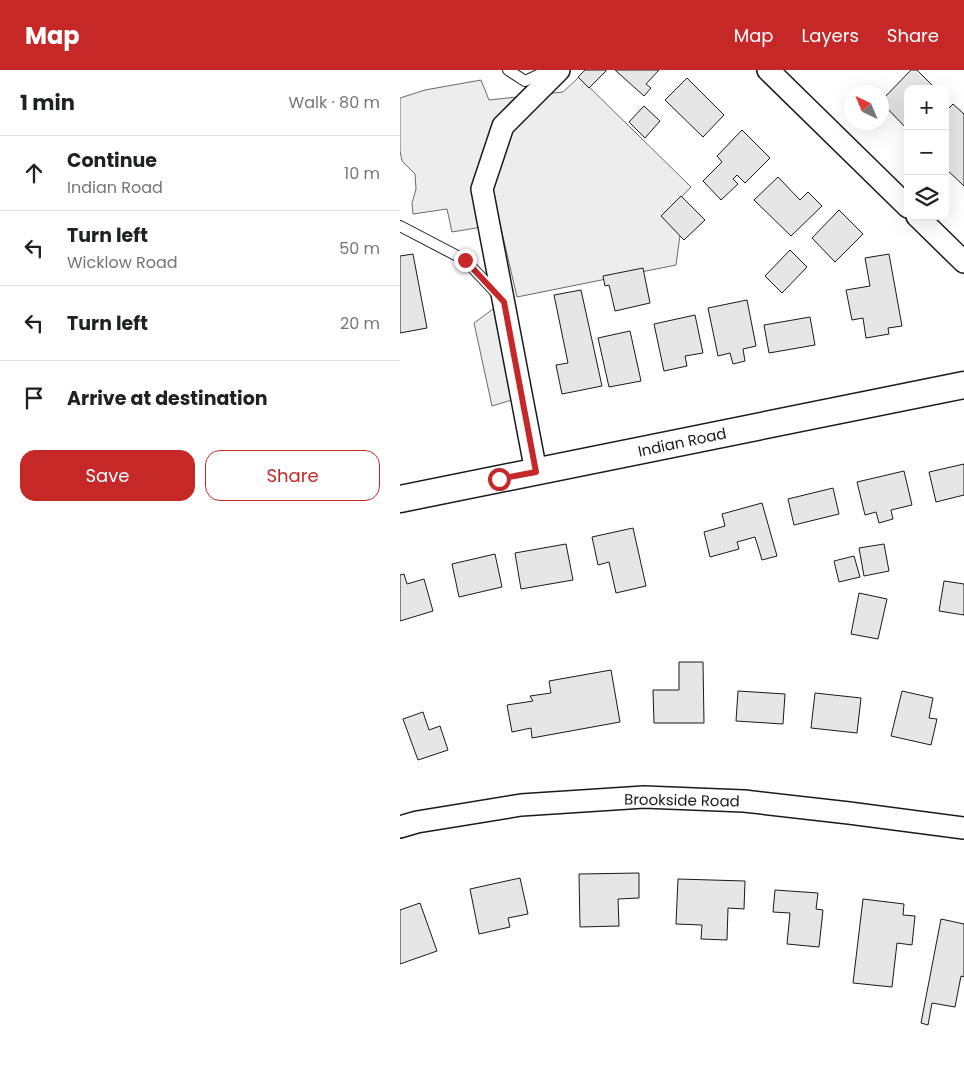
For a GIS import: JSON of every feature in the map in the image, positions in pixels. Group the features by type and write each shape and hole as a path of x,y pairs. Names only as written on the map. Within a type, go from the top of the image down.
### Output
{"street":[{"path":"536,472 482,189 503,126 559,70"},
{"path":"768,70 904,203"},
{"path":"921,220 964,262"},
{"name":"Indian Road","path":"400,499 964,385"},
{"name":"Brookside Road","path":"400,828 417,822 521,805 644,797 744,801 964,828"}],"lane":[{"path":"508,70 525,81 549,70"},
{"path":"400,226 465,260 504,302"}],"shaded area":[{"path":"579,77 691,187 663,216 680,235 676,265 517,297 500,224 452,232 447,209 413,214 412,203 416,189 415,174 402,161 400,151 400,98 425,90 481,80 489,100 563,92"},
{"path":"504,301 522,397 492,406 474,323"}],"building":[{"path":"585,70 606,71 589,88 578,77"},
{"path":"615,70 659,70 646,84 651,88 644,96"},
{"path":"911,70 917,70 932,85 904,85 904,126 889,110 889,93"},
{"path":"687,78 724,115 703,137 665,100"},
{"path":"953,104 964,114 964,186 949,172 949,108"},
{"path":"644,106 660,121 645,138 629,122"},
{"path":"742,130 770,158 745,183 737,175 733,179 738,184 721,200 703,181 722,162 717,156"},
{"path":"778,177 800,200 808,192 822,206 791,236 754,200"},
{"path":"681,196 705,220 684,240 661,216"},
{"path":"839,210 863,234 835,262 812,238"},
{"path":"790,250 807,267 782,293 765,276"},
{"path":"413,254 427,328 400,333 400,256"},
{"path":"889,254 902,326 888,328 889,334 866,338 863,318 852,320 846,290 870,286 865,258"},
{"path":"643,268 650,303 615,311 609,285 605,286 603,276"},
{"path":"581,290 602,386 562,394 556,365 568,363 554,295"},
{"path":"747,300 756,346 743,349 745,361 733,364 730,353 718,356 708,308"},
{"path":"695,315 703,353 685,356 687,366 664,371 654,324"},
{"path":"810,317 815,345 769,353 764,325"},
{"path":"630,331 641,381 609,387 598,338"},
{"path":"964,464 964,495 936,502 929,472"},
{"path":"904,471 912,505 891,510 893,519 879,523 876,512 865,515 857,482"},
{"path":"833,488 839,514 794,525 788,499"},
{"path":"762,503 777,556 762,560 755,537 737,542 739,549 710,557 704,532 725,526 722,514"},
{"path":"633,528 646,586 616,593 609,562 598,565 592,537"},
{"path":"566,544 573,580 521,589 515,553"},
{"path":"884,544 889,571 864,576 859,548"},
{"path":"495,554 502,587 459,597 452,564"},
{"path":"854,556 860,577 839,582 834,561"},
{"path":"404,574 407,584 424,579 433,611 400,621 400,575"},
{"path":"944,581 964,584 964,615 939,611"},
{"path":"859,593 887,599 878,639 851,634"},
{"path":"679,662 703,662 704,723 654,723 653,690 679,690"},
{"path":"611,670 620,722 532,738 531,728 512,732 507,705 533,701 530,696 551,693 549,681"},
{"path":"738,691 785,694 783,724 736,721"},
{"path":"902,691 933,698 929,718 937,719 931,745 891,736"},
{"path":"815,693 861,698 857,733 811,728"},
{"path":"423,712 429,730 440,726 448,750 418,760 403,719"},
{"path":"639,873 639,898 618,899 619,926 580,927 579,874"},
{"path":"520,878 528,914 508,918 510,927 479,934 470,889"},
{"path":"678,879 745,881 744,909 728,908 727,940 701,939 702,925 676,924"},
{"path":"775,890 818,893 816,909 823,910 819,947 787,944 790,913 773,912"},
{"path":"863,899 904,904 903,915 915,916 912,945 897,943 892,987 853,983"},
{"path":"420,903 437,951 400,964 400,910"},
{"path":"941,919 964,924 964,977 961,976 955,1007 932,1003 928,1025 921,1023"}],"route":[{"path":"465,260 504,302 536,472 499,479"}]}
